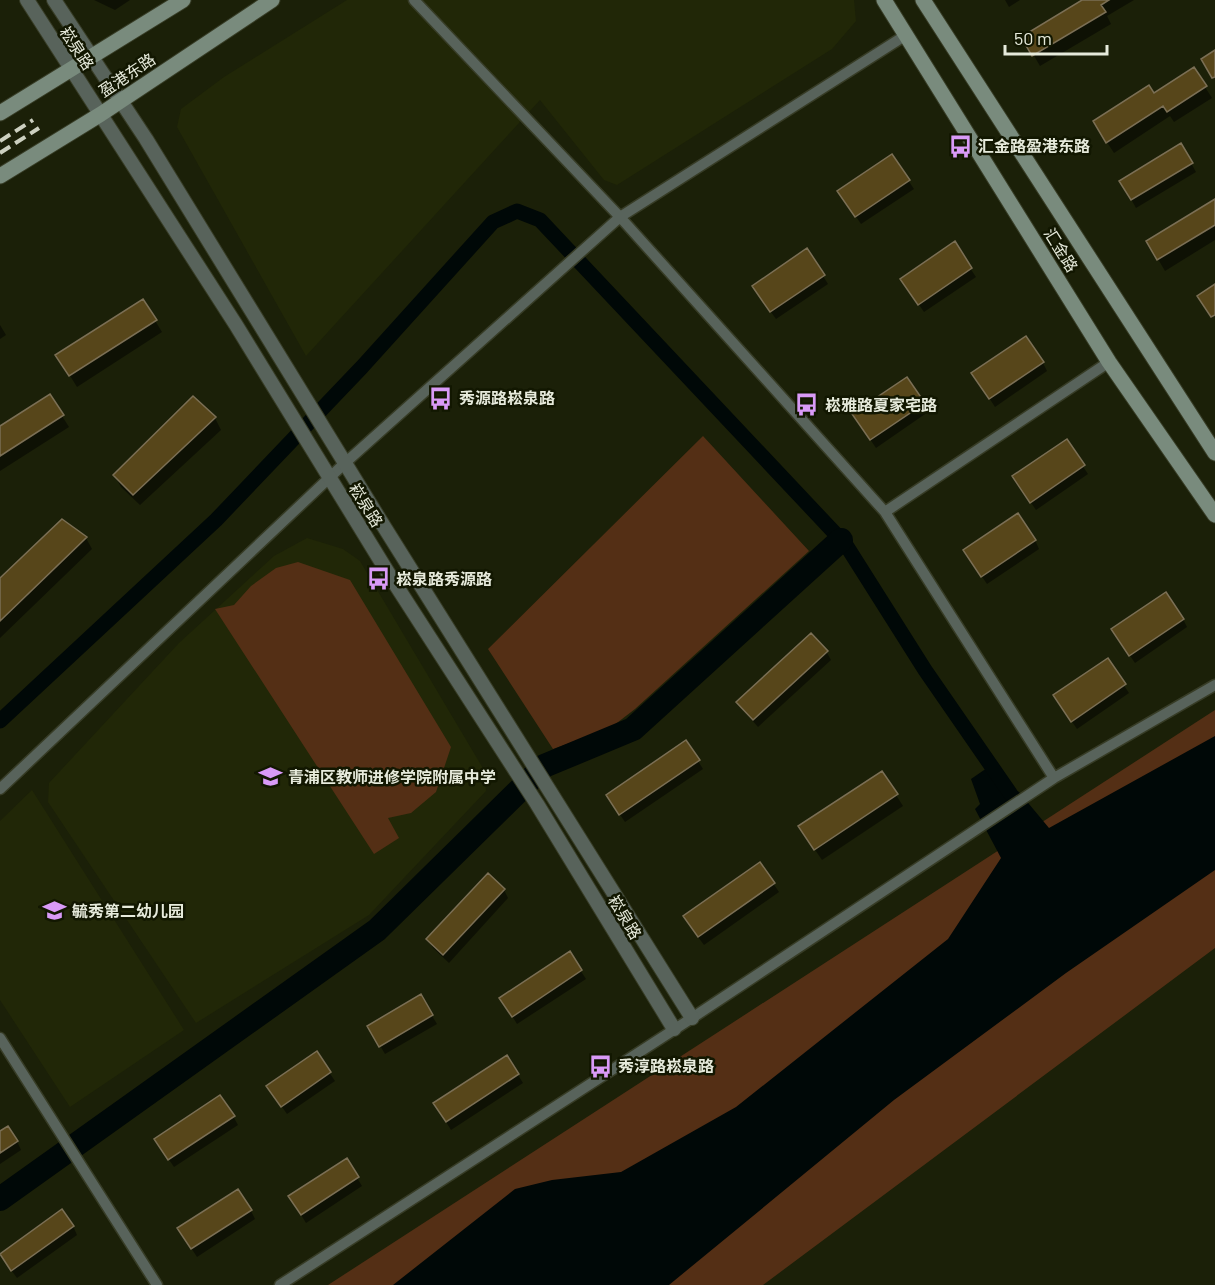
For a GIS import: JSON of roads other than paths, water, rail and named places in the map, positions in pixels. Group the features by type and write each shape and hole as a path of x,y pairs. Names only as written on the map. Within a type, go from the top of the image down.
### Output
{"main road":[{"name":"盈港东路","path":"0,113 183,0"},
{"name":"盈港东路","path":"0,176 101,114 272,0"},
{"name":"汇金路","path":"884,0 1109,362 1215,515"},
{"name":"汇金路","path":"923,0 1215,453"}],"street":[{"name":"崧泉路","path":"27,0 537,804 674,1029"},
{"name":"崧泉路","path":"54,0 92,56 692,1018"},
{"path":"414,0 620,218 885,512 1054,778"},
{"path":"0,789 345,463 620,218 906,35"},
{"path":"885,512 1109,362"},
{"path":"280,1285 692,1018 1029,797 1054,778 1215,685"},
{"path":"0,1038 157,1285"}],"waterway":[{"path":"0,721 216,520 362,367 493,222 517,211 540,220 846,545 925,670 1010,793"},
{"path":"0,1199 377,930 544,766 633,729 841,540"}],"railway":[{"path":"0,141 33,120"},
{"path":"0,153 39,128"}],"place":[{"name":"汇金路盈港东路","path":"960,146"},
{"name":"秀源路崧泉路","path":"441,398"},
{"name":"崧雅路夏家宅路","path":"807,405"},
{"name":"崧泉路秀源路","path":"378,579"},
{"name":"青浦区教师进修学院附属中学","path":"270,777"},
{"name":"毓秀第二幼儿园","path":"54,911"},
{"name":"秀淳路崧泉路","path":"600,1066"}]}
